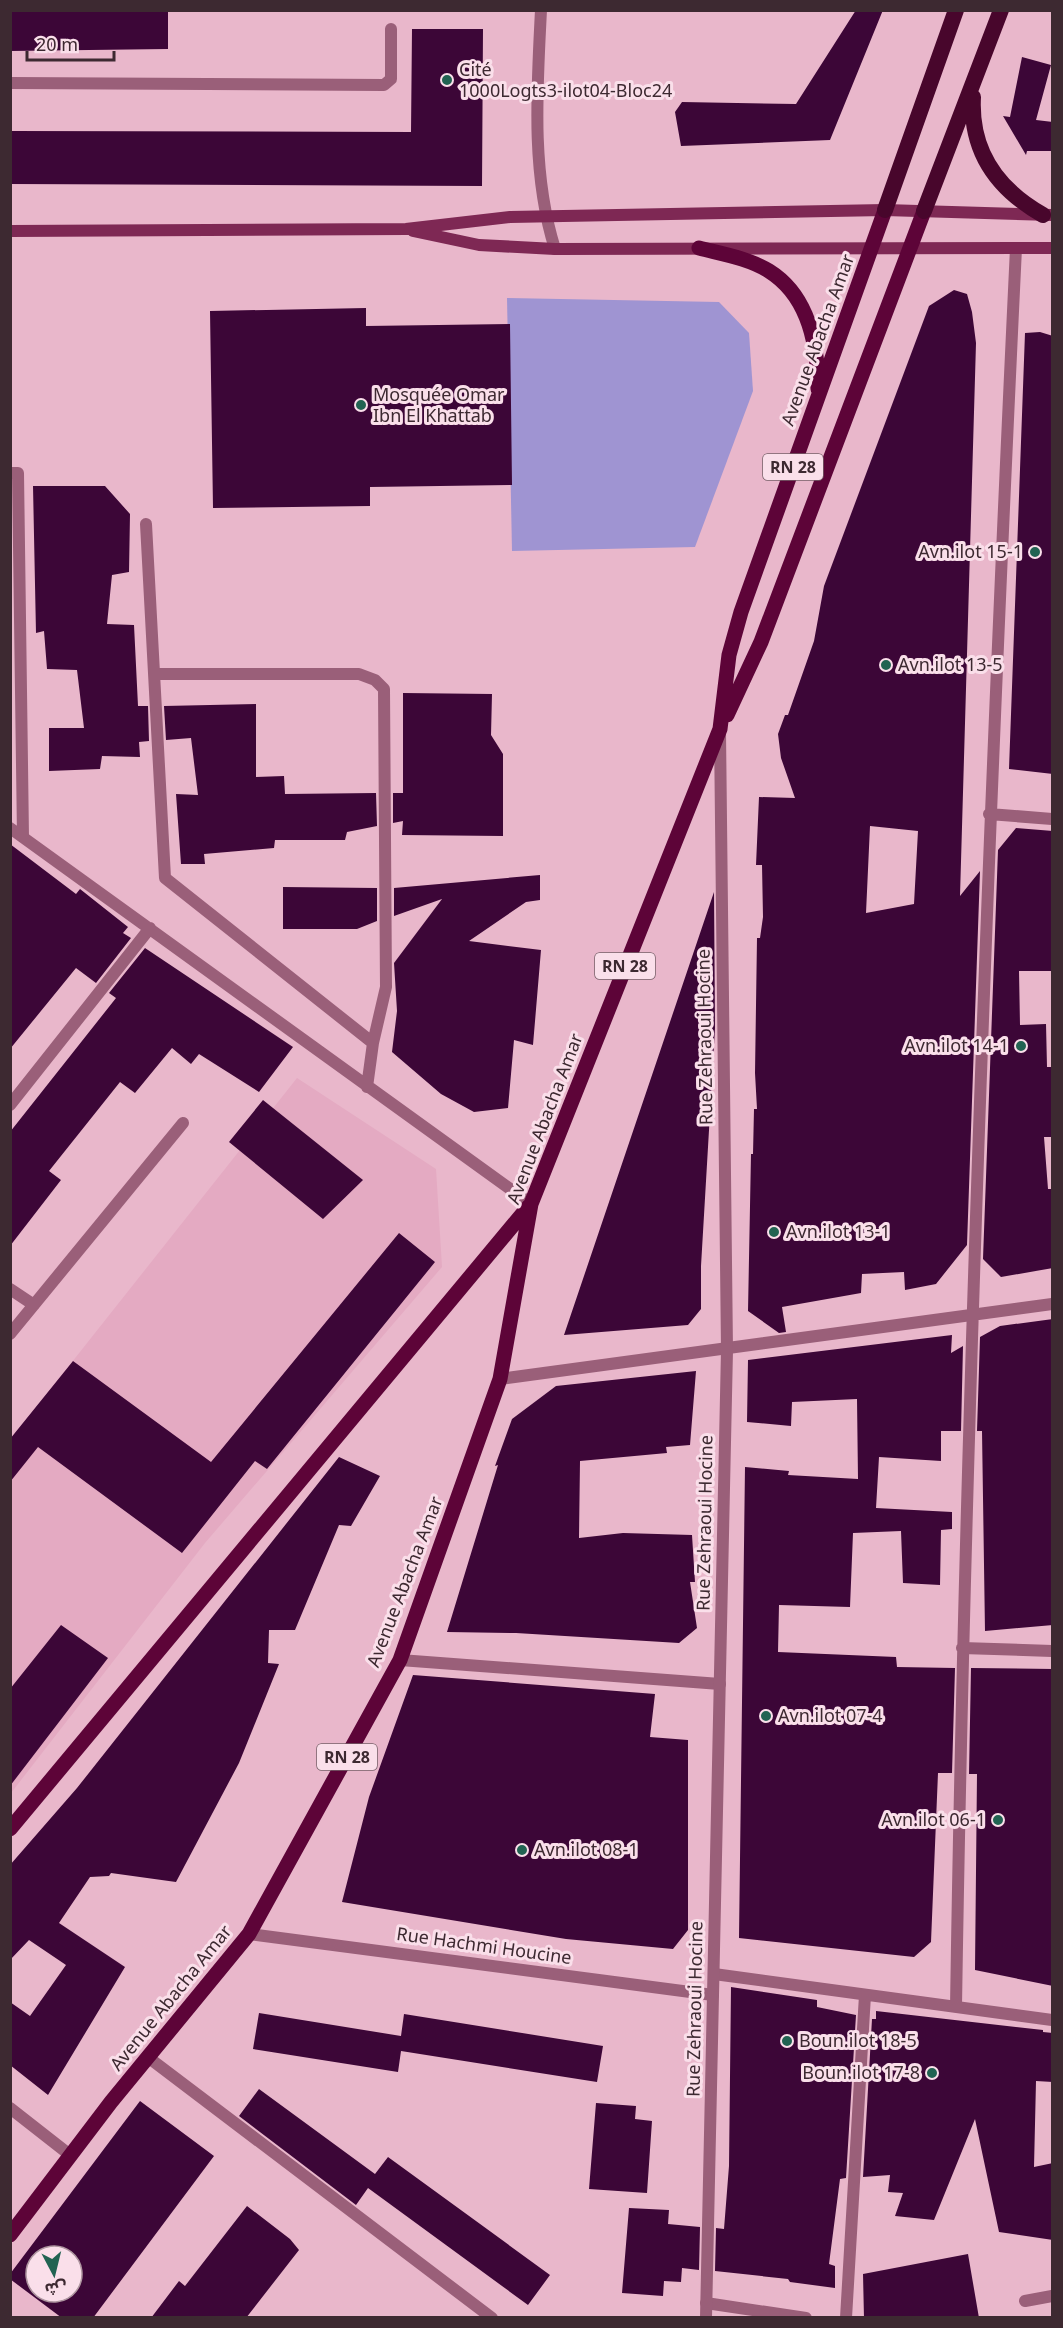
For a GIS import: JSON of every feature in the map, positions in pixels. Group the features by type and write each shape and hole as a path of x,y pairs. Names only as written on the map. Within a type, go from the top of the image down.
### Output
{"highway":[{"name":"Avenue Abacha Amar","path":"885,210 956,10"},
{"path":"924,211 973,89 1001,10"},
{"path":"973,89 972,115 976,140 986,164 1020,202 1048,215"}],"main road":[{"path":"10,231 406,229 474,219 544,216 885,210 1048,215"},
{"name":"Avenue Abacha Amar","path":"10,2235 70,2155 249,1934 400,1660 500,1379 531,1204 720,729 729,655 741,612 885,210"},
{"path":"720,729 761,642 924,211"},
{"path":"406,229 479,244 555,249 1053,248"},
{"path":"699,248 746,261 770,272 793,294 810,325 818,356 818,400"},
{"path":"10,1829 531,1204"}],"street":[{"path":"541,10 536,104 544,216 555,249"},
{"path":"10,83 384,85 392,79 391,29"},
{"path":"956,2007 962,1648 989,814 1016,248"},
{"path":"10,473 18,473 22,837"},
{"path":"146,524 165,878 373,1043"},
{"path":"155,674 359,674 375,680 384,689 386,987 373,1043 367,1087"},
{"name":"Rue Zehraoui Hocine","path":"705,2318 727,1350 720,729"},
{"path":"989,814 1053,819"},
{"path":"10,828 531,1204"},
{"path":"10,1105 150,928"},
{"path":"10,1334 183,1123"},
{"path":"10,1289 34,1305"},
{"path":"500,1379 1053,1304"},
{"path":"962,1648 1053,1651"},
{"path":"400,1660 720,1684"},
{"name":"Rue Hachmi Houcine","path":"249,1934 713,1995"},
{"path":"714,1974 1053,2020"},
{"path":"846,2318 865,1995"},
{"path":"149,2058 492,2318"},
{"path":"10,2108 70,2155"},
{"path":"1025,2301 1053,2296"},
{"path":"706,2303 806,2318"}],"shaded area":[{"path":"507,298 719,302 749,333 753,391 695,547 512,551"},
{"path":"297,1078 436,1169 442,1267 205,1543 11,1793 11,1439"}],"building":[{"path":"10,10 168,10 168,49 10,51"},
{"path":"856,10 883,10 830,140 681,146 675,112 682,102 796,104"},
{"name":"Cité 1000Logts3-ilot04-Bloc24","path":"412,29 483,29 482,186 10,184 10,131 411,132"},
{"path":"1022,57 1051,65 1036,120 1053,122 1053,151 1027,151 1026,155 1003,116 1010,117"},
{"path":"954,290 967,294 976,343 960,896 980,871 967,1245 936,1284 905,1290 904,1272 862,1274 861,1293 782,1307 786,1332 779,1333 748,1311 751,1154 753,1154 754,1109 757,1109 755,1073 757,938 760,938 763,917 762,865 756,865 759,797 795,798 781,758 778,734 785,715 788,715 814,641 824,586 929,306","holes":["870,826 918,831 914,904 866,913"]},
{"name":"Mosquée Omar Ibn El Khattab","path":"366,308 366,326 510,324 512,485 370,487 370,506 213,508 210,311"},
{"name":"Avn.ilot 15-1","path":"1040,332 1053,336 1053,774 1009,769 1025,333"},
{"path":"33,486 105,486 130,514 129,572 112,575 107,624 134,625 138,706 148,706 149,741 139,742 140,757 102,756 100,769 49,771 49,728 84,728 77,670 47,669 44,631 36,633"},
{"path":"403,693 492,694 491,735 503,754 503,836 402,835 403,821 393,823 393,793 403,793"},
{"path":"256,704 256,777 284,776 285,794 376,793 377,826 347,832 345,840 275,840 274,848 204,854 205,864 181,864 176,794 198,795 191,738 166,740 164,706"},
{"name":"Avn.ilot 14-1","path":"1016,828 1053,831 1053,971 1019,971 1020,1025 1046,1024 1047,1067 1053,1067 1053,1137 1044,1137 1048,1189 1053,1189 1053,1268 1001,1277 983,1259 998,850"},
{"path":"10,844 76,894 80,889 128,927 123,933 131,938 96,983 76,968 10,1049"},
{"path":"540,875 540,900 526,902 469,941 541,950 533,1045 514,1040 508,1108 474,1112 441,1094 392,1052 397,1011 394,963 442,899 394,916 394,888"},
{"path":"283,887 377,888 377,921 357,929 283,929"},
{"path":"714,892 715,1028 701,1266 701,1309 688,1325 564,1335"},
{"path":"145,948 293,1047 259,1092 199,1054 191,1064 172,1048 135,1093 120,1082 49,1171 61,1180 10,1246 10,1132 116,998 109,993"},
{"path":"263,1100 363,1180 323,1219 229,1142"},
{"path":"399,1233 435,1262 267,1469 255,1461 182,1553 38,1447 10,1482 10,1439 73,1361 211,1462"},
{"path":"1053,1319 1053,1625 985,1631 982,1431 977,1431 980,1337 1000,1326"},
{"path":"952,1335 951,1353 963,1346 961,1431 941,1431 941,1461 879,1457 876,1508 952,1512 952,1529 941,1530 940,1585 903,1583 901,1531 853,1533 850,1607 779,1605 778,1652 896,1657 897,1667 955,1668 952,1773 938,1773 931,1942 914,1957 739,1938 745,1467 789,1471 788,1475 858,1479 857,1399 792,1402 791,1426 747,1422 748,1360"},
{"path":"696,1371 690,1445 666,1447 667,1453 580,1461 579,1538 623,1533 692,1535 695,1582 690,1582 697,1628 679,1643 516,1633 447,1632 498,1465 495,1466 512,1419 556,1386"},
{"path":"339,1457 380,1476 351,1526 339,1525 295,1630 269,1630 268,1663 279,1664 239,1763 176,1882 111,1873 109,1876 90,1877 59,1923 125,1967 48,2095 10,2065 10,2002 30,2016 66,1965 29,1940 10,1960 10,1865 77,1788"},
{"path":"61,1625 108,1658 10,1786 10,1689"},
{"name":"Avn.ilot 06-1","path":"971,1668 1053,1669 1053,1986 975,1970 977,1774 969,1774"},
{"name":"Avn.ilot 08-1","path":"413,1675 655,1694 650,1737 688,1740 688,1930 673,1949 566,1939 342,1902 369,1797"},
{"path":"731,1987 817,2000 817,2007 856,2015 846,2178 840,2179 829,2264 835,2266 835,2288 790,2282 788,2279 715,2271 716,2228 724,2229 729,2166"},
{"path":"876,2011 1053,2033 1053,2082 1036,2081 1034,2167 1053,2163 1053,2240 999,2232 975,2119 934,2220 895,2216 903,2193 888,2192 890,2175 863,2177 872,2019 876,2019"},
{"path":"259,2013 401,2036 404,2014 603,2046 597,2082 401,2051 398,2072 253,2049"},
{"path":"259,2089 375,2174 388,2157 550,2275 528,2305 368,2188 356,2205 239,2116"},
{"path":"140,2101 214,2156 93,2318 62,2318 43,2304 84,2304 84,2244 33,2244"},
{"path":"596,2103 636,2106 635,2119 652,2121 647,2193 589,2189"},
{"path":"247,2206 290,2239 299,2250 246,2318 151,2318 179,2281 185,2286"},
{"path":"629,2208 669,2210 668,2224 700,2227 699,2270 682,2268 681,2282 664,2281 663,2296 622,2293"},
{"path":"968,2254 979,2318 864,2318 863,2274"},
{"path":"24,2255 24,2290 10,2279 10,2274"}],"place":[{"name":"Cité 1000Logts3-ilot04-Bloc24","path":"447,80"},
{"name":"Mosquée Omar Ibn El Khattab","path":"361,405"},
{"name":"Avn.ilot 15-1","path":"1035,552"},
{"name":"Avn.ilot 13-5","path":"886,665"},
{"name":"Avn.ilot 14-1","path":"1021,1046"},
{"name":"Avn.ilot 13-1","path":"774,1232"},
{"name":"Avn.ilot 07-4","path":"766,1716"},
{"name":"Avn.ilot 06-1","path":"998,1820"},
{"name":"Avn.ilot 08-1","path":"522,1850"},
{"name":"Boun.ilot 18-5","path":"787,2041"},
{"name":"Boun.ilot 17-8","path":"932,2073"}]}
